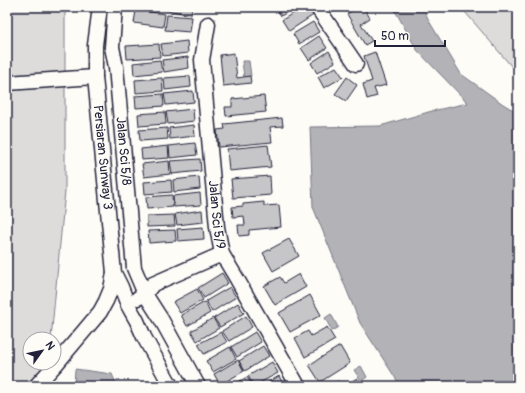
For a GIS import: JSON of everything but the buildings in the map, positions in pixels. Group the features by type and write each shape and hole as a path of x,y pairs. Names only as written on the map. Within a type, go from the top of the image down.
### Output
{"street":[{"name":"Persiaran Sunway 3","path":"100,7 95,46 95,77 114,273 144,337 171,386"},
{"name":"Jalan Sci 5/8","path":"115,7 112,47 116,67 134,268 139,280"},
{"path":"317,7 356,64"},
{"name":"Jalan Sci 5/9","path":"208,24 202,60 217,227 222,254 298,386"},
{"path":"7,83 95,77"},
{"path":"128,305 149,289 222,254"},
{"path":"36,386 100,312 111,289 114,273"},
{"path":"121,287 139,280 149,289 161,319 198,386"}],"shaded area":[{"path":"7,7 65,7 65,191 52,331 22,331 22,371 41,371 25,386 7,386"},
{"path":"393,7 423,7 429,21 461,74 518,113 518,386 404,386 398,382 360,323 313,207 310,127 380,126 432,111 468,103 417,50"},
{"path":"466,7 518,7 518,74 465,12"},
{"path":"242,61 249,61 251,76 244,77"},
{"path":"331,314 338,327 332,331 325,318"},
{"path":"361,366 367,377 361,381 354,370"},
{"path":"75,369 112,374 117,386 74,386"}]}
